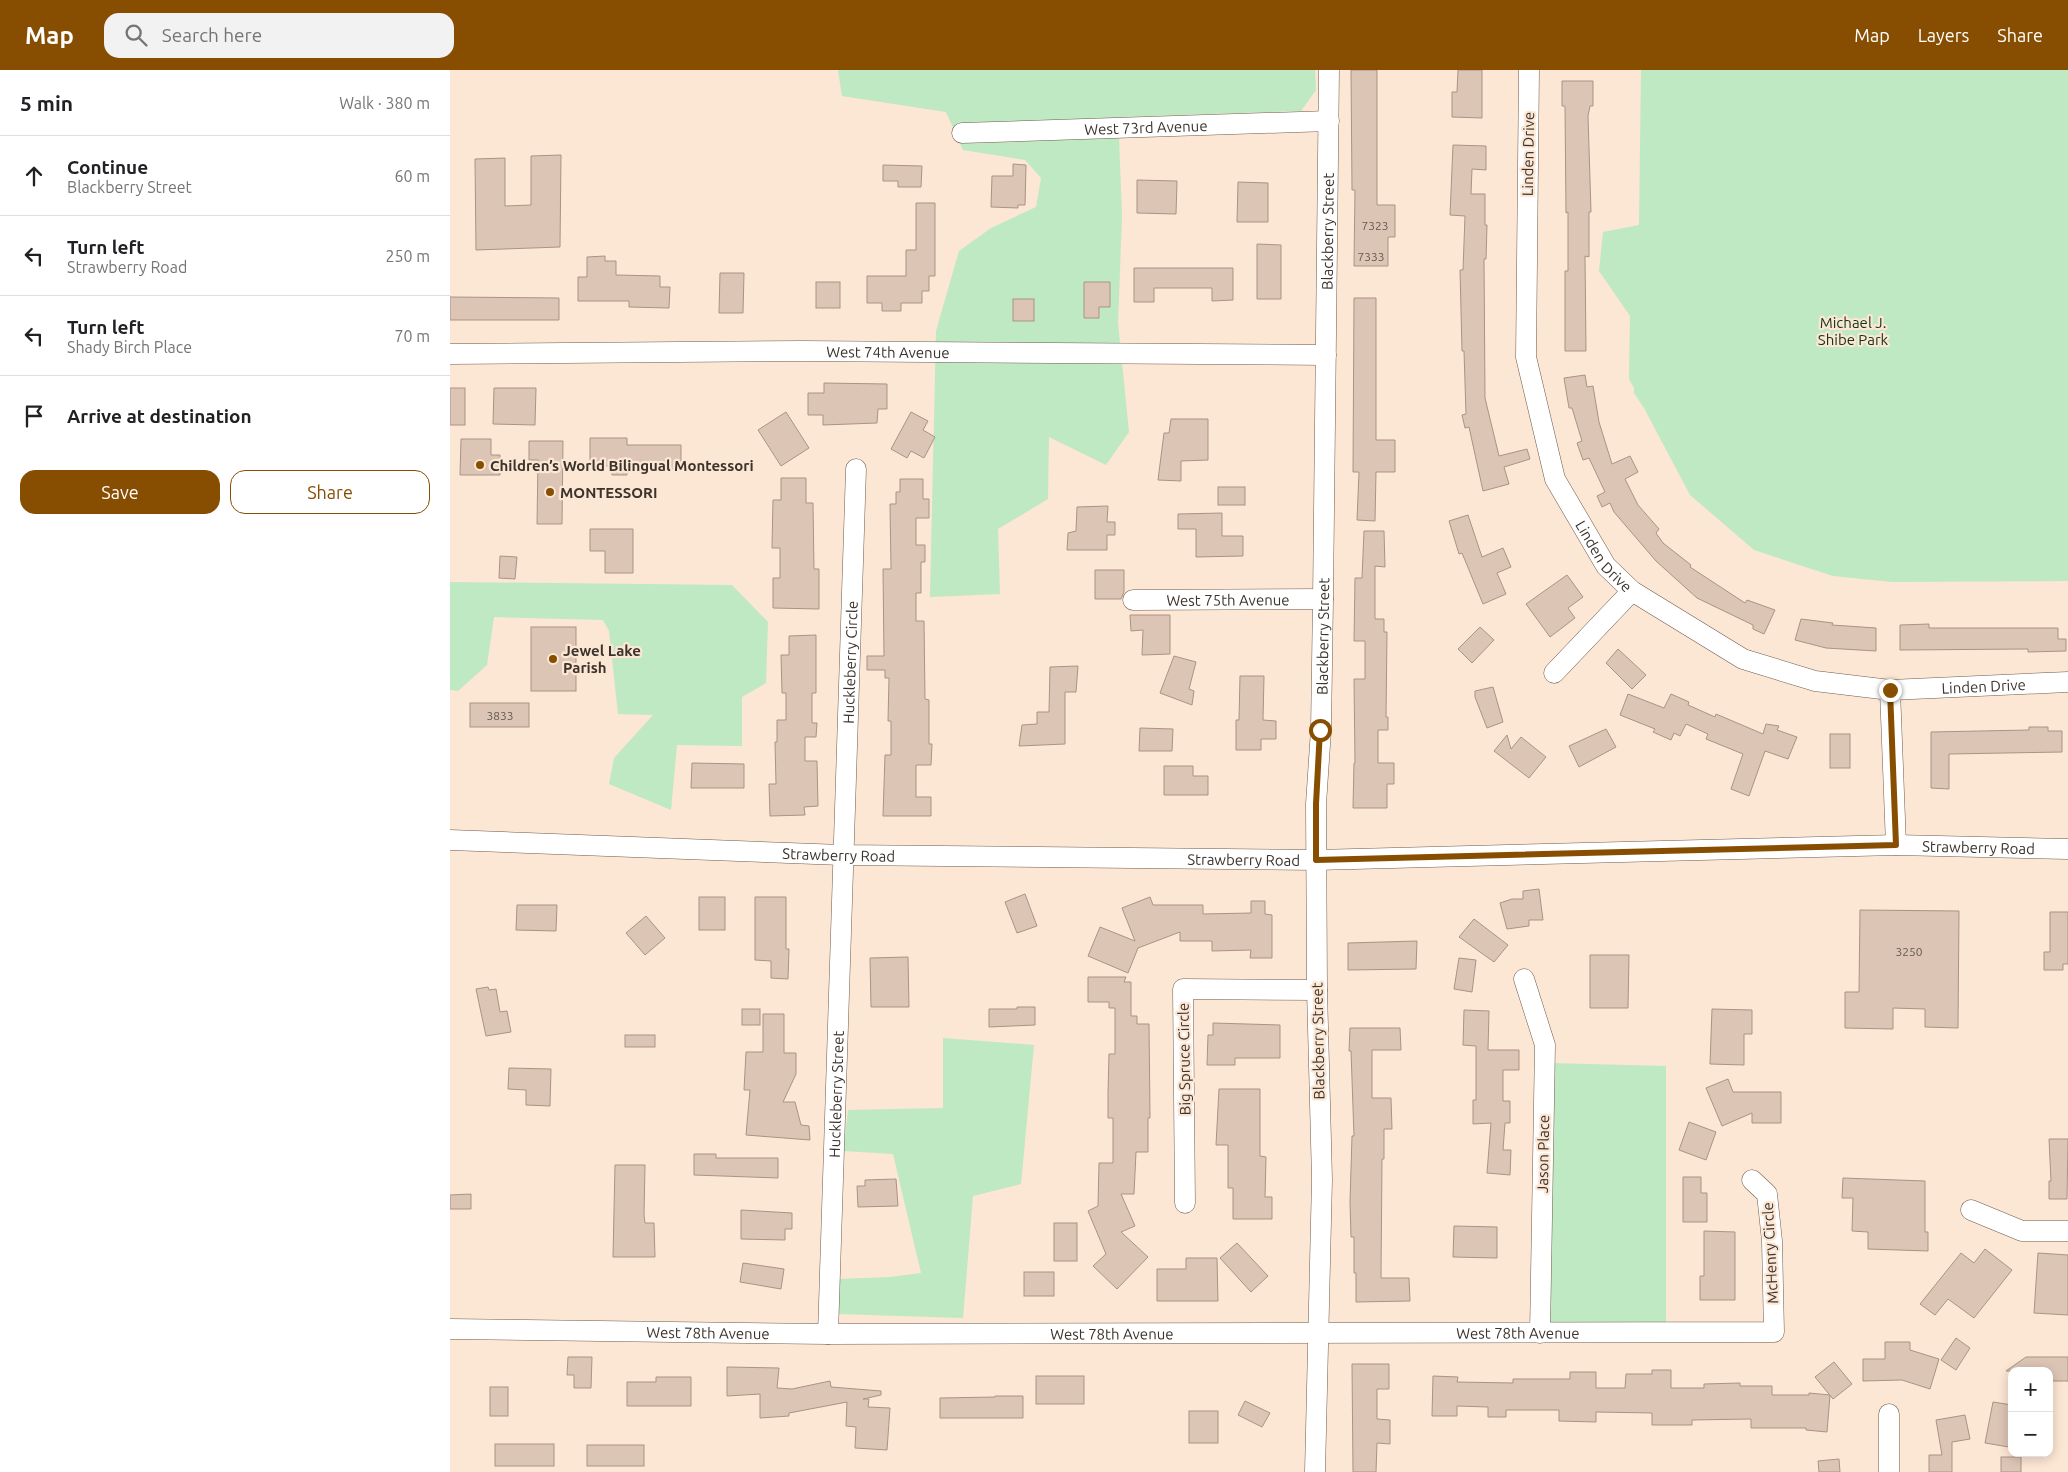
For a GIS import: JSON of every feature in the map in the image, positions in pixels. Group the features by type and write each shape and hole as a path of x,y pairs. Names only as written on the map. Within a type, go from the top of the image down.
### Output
{"street":[{"name":"Blackberry Street","path":"1315,1472 1322,1179 1316,860 1324,599 1329,70"},
{"name":"Linden Drive","path":"1529,70 1526,357 1555,479 1606,566 1632,591 1743,659 1815,681 1890,690 2068,682"},
{"name":"West 73rd Avenue","path":"962,133 1328,121"},
{"name":"West 74th Avenue","path":"450,354 802,351 1326,355"},
{"name":"Huckleberry Circle","path":"842,855 856,469"},
{"path":"1554,673 1632,591"},
{"name":"West 75th Avenue","path":"1133,600 1324,599"},
{"path":"1890,690 1896,845"},
{"name":"Strawberry Road","path":"450,840 842,855 1316,860 1896,845 2068,849"},
{"name":"Huckleberry Street","path":"828,1334 842,855"},
{"name":"Jason Place","path":"1524,979 1544,1045 1540,1333"},
{"name":"Big Spruce Circle","path":"1185,1203 1183,989 1317,990"},
{"name":"McHenry Circle","path":"1752,1180 1767,1194 1772,1241 1774,1332"},
{"path":"1971,1210 2022,1231 2068,1232"},
{"name":"West 78th Avenue","path":"450,1330 828,1334 1774,1332"},
{"path":"1889,1414 1889,1472"}],"green space":[{"path":"838,70 1315,70 1316,90 1301,111 1126,117 1119,137 1122,216 1118,323 1129,432 1106,465 1049,437 1048,499 998,529 1000,594 930,597 936,331 959,251 991,228 1036,207 1041,178 1025,160 963,150 946,112 842,96"},
{"name":"Michael J. Shibe Park","path":"1641,70 2068,70 2068,581 1892,582 1833,576 1754,550 1690,495 1644,408 1634,393 1634,388 1629,379 1630,316 1599,271 1603,232 1639,225"},
{"path":"450,582 732,585 768,622 766,683 742,697 742,746 677,745 671,810 609,784 614,758 653,715 618,714 609,631 603,620 494,617 487,665 458,691 450,690"},
{"path":"943,1038 1034,1045 1021,1184 973,1196 963,1318 838,1314 839,1279 890,1277 921,1273 893,1154 843,1151 848,1110 943,1108"},
{"path":"1549,1063 1666,1066 1666,1322 1546,1323"}],"building":[{"path":"1351,70 1377,70 1377,205 1395,205 1395,237 1388,237 1388,266 1354,266 1355,190 1352,190"},
{"path":"1458,70 1482,70 1482,118 1452,117 1452,92 1457,92"},
{"path":"1562,81 1593,81 1593,106 1590,106 1588,116 1591,212 1589,212 1589,257 1585,256 1586,351 1565,351 1565,271 1568,271 1568,212 1566,213 1565,106 1562,106"},
{"path":"1453,145 1486,146 1486,170 1472,169 1471,194 1485,194 1485,225 1487,225 1486,259 1484,259 1485,398 1499,456 1527,449 1530,459 1504,467 1509,484 1483,491 1469,427 1465,428 1462,415 1466,414 1460,270 1463,270 1465,216 1450,215"},
{"path":"561,155 560,247 476,250 475,159 505,158 505,206 531,205 531,156"},
{"path":"1013,164 1026,165 1025,205 1018,205 1018,208 991,207 992,176 1013,176"},
{"path":"883,165 922,166 921,187 898,187 898,181 883,181"},
{"path":"1137,180 1177,181 1176,214 1137,213"},
{"path":"1238,182 1268,183 1268,222 1237,222"},
{"path":"916,203 935,203 935,276 929,276 929,291 922,291 922,303 901,303 901,311 882,311 882,303 867,303 867,276 906,276 906,250 916,250"},
{"path":"1257,244 1281,245 1281,299 1257,299"},
{"path":"605,256 605,261 616,261 616,275 660,276 660,287 670,287 669,308 629,307 629,301 578,301 578,277 587,277 587,257"},
{"path":"1134,268 1233,268 1233,300 1212,301 1212,288 1154,288 1154,302 1134,302"},
{"path":"720,273 744,273 743,313 719,313"},
{"path":"816,282 840,282 840,308 816,308"},
{"path":"1084,282 1110,282 1110,307 1099,307 1099,318 1084,318"},
{"path":"450,297 559,298 559,320 450,320"},
{"path":"1354,298 1376,298 1376,440 1395,440 1395,472 1376,472 1375,521 1357,520 1359,472 1353,472"},
{"path":"1013,299 1034,299 1034,321 1013,321"},
{"path":"1585,375 1587,387 1593,386 1599,422 1612,464 1630,456 1638,472 1625,479 1638,505 1659,529 1656,533 1663,543 1691,565 1690,567 1745,603 1747,600 1775,610 1764,634 1753,629 1753,625 1697,598 1656,561 1614,512 1610,503 1602,507 1597,496 1605,492 1589,458 1583,460 1577,443 1582,441 1572,408 1569,408 1564,378"},
{"path":"824,383 887,384 887,409 878,409 877,423 823,425 823,415 808,415 808,393 824,393"},
{"path":"450,388 465,388 465,425 450,425"},
{"path":"494,388 536,388 535,425 493,424"},
{"path":"786,412 809,448 781,466 758,430"},
{"path":"911,412 928,421 923,430 935,437 924,458 911,451 907,458 891,449"},
{"path":"1171,419 1208,419 1208,460 1181,461 1181,481 1158,480 1164,433 1169,433"},
{"path":"590,438 627,438 627,445 681,445 681,469 627,469 627,475 612,475 612,466 596,466 596,460 590,460"},
{"name":"Children’s World Bilingual Montessori","path":"461,439 491,439 491,455 500,455 500,475 460,475"},
{"name":"MONTESSORI","path":"529,441 563,441 562,524 537,524 538,460 529,460"},
{"path":"781,478 806,478 806,503 813,503 814,569 819,569 819,609 773,608 773,578 780,578 780,548 772,548 773,500 781,500"},
{"path":"900,479 923,479 923,499 929,499 929,518 916,518 916,545 925,545 925,562 921,562 921,593 916,593 916,621 924,621 925,699 929,700 929,744 932,744 931,765 916,765 916,797 931,797 931,816 883,816 885,755 891,755 891,721 888,721 889,678 885,678 885,670 867,670 867,656 884,656 883,569 891,569 890,504 896,504 896,492 900,492"},
{"path":"1218,487 1245,487 1245,505 1218,505"},
{"path":"1108,506 1107,522 1115,522 1115,535 1107,535 1107,550 1067,550 1068,533 1076,531 1077,507"},
{"path":"1222,513 1222,536 1243,536 1243,556 1196,557 1196,529 1178,529 1178,514"},
{"path":"1468,515 1482,557 1503,548 1511,567 1497,573 1506,594 1483,604 1462,553 1459,554 1449,521"},
{"path":"590,529 633,529 633,573 605,573 605,551 590,551"},
{"path":"1364,531 1384,531 1385,567 1375,566 1375,619 1384,619 1384,632 1387,632 1386,717 1388,717 1388,730 1378,730 1378,763 1394,763 1394,784 1387,784 1387,808 1353,808 1355,763 1354,679 1365,679 1365,641 1354,641 1355,578 1362,578"},
{"path":"500,556 517,557 515,579 499,578"},
{"path":"1095,570 1124,570 1124,592 1121,599 1095,599"},
{"path":"1567,575 1583,597 1568,608 1575,618 1550,637 1526,604"},
{"path":"1130,615 1170,615 1170,654 1142,655 1143,630 1131,631"},
{"path":"1801,619 1833,623 1832,625 1876,628 1876,651 1826,648 1795,640"},
{"path":"1929,624 1929,628 2058,628 2058,639 2066,639 2066,651 2028,652 2028,649 1900,650 1900,625"},
{"name":"Jewel Lake Parish","path":"531,627 576,627 576,691 531,691"},
{"path":"1480,627 1494,640 1472,663 1458,649"},
{"path":"816,635 816,693 812,693 812,723 817,723 816,737 805,737 805,761 817,761 818,806 804,807 805,815 770,816 769,784 776,784 775,742 777,742 777,720 786,720 786,693 782,693 781,655 789,655 789,636"},
{"path":"1618,649 1646,675 1632,689 1606,663"},
{"path":"1174,656 1196,662 1189,689 1194,691 1192,705 1160,693"},
{"path":"1078,666 1076,692 1065,692 1065,744 1019,746 1022,725 1037,724 1037,712 1049,712 1050,667"},
{"path":"1240,676 1264,676 1263,720 1276,721 1276,739 1261,739 1261,750 1236,750 1236,720 1239,720"},
{"path":"1493,687 1503,722 1487,728 1475,697 1475,691"},
{"path":"1628,694 1664,708 1671,694 1689,702 1688,705 1715,717 1716,714 1763,734 1766,724 1779,726 1777,730 1797,737 1788,759 1765,751 1749,796 1731,789 1743,754 1706,739 1708,734 1686,724 1680,736 1674,733 1671,740 1653,732 1655,729 1620,715"},
{"name":"Jewel Lake Parish","path":"470,703 529,703 529,727 470,727"},
{"path":"2029,727 2048,727 2048,731 2062,731 2062,752 1949,754 1949,789 1931,788 1931,732 2029,730"},
{"path":"1140,728 1173,729 1172,751 1139,751"},
{"path":"1606,729 1616,747 1579,767 1569,746"},
{"path":"1830,734 1850,734 1850,768 1830,768"},
{"path":"1507,735 1511,749 1521,737 1546,757 1529,778 1494,751"},
{"path":"692,763 744,764 744,788 691,788"},
{"path":"1164,766 1193,766 1193,776 1208,776 1208,795 1164,795"},
{"path":"1539,889 1543,920 1529,920 1529,926 1507,929 1500,903 1512,899 1523,899 1523,891"},
{"path":"1025,894 1037,926 1017,933 1005,902"},
{"path":"699,897 725,897 725,930 699,930"},
{"path":"755,897 786,897 786,949 789,949 788,979 771,978 771,961 755,960"},
{"path":"1150,897 1153,905 1203,905 1203,914 1251,913 1251,901 1265,901 1265,914 1272,915 1272,958 1250,958 1251,950 1212,951 1212,941 1180,941 1180,932 1138,948 1128,973 1088,956 1100,927 1135,941 1122,908"},
{"path":"517,905 557,905 556,931 516,930"},
{"path":"1860,910 1959,911 1958,1028 1925,1027 1925,1009 1893,1008 1893,1029 1845,1028 1845,992 1859,992"},
{"path":"2050,912 2068,912 2068,964 2063,964 2063,970 2044,970 2044,952 2050,952"},
{"path":"646,916 665,938 645,955 626,933"},
{"path":"1474,919 1508,945 1494,962 1459,937"},
{"path":"1417,941 1416,969 1348,970 1348,943"},
{"path":"1590,955 1629,955 1628,1008 1590,1008"},
{"path":"908,957 909,1007 871,1007 870,958"},
{"path":"1459,958 1476,960 1472,992 1454,989"},
{"path":"1088,977 1126,977 1124,982 1131,982 1131,1016 1137,1016 1137,1024 1149,1024 1150,1118 1148,1118 1148,1152 1136,1152 1134,1194 1121,1194 1135,1226 1121,1232 1148,1257 1117,1289 1093,1266 1106,1254 1088,1211 1098,1206 1099,1163 1113,1163 1113,1118 1108,1118 1108,1093 1109,1054 1115,1054 1115,1008 1109,1008 1109,1002 1088,1002"},
{"path":"488,987 489,990 496,989 500,1012 507,1011 511,1032 486,1036 476,989"},
{"path":"1017,1007 1035,1007 1035,1025 989,1027 989,1009 1017,1009"},
{"path":"742,1009 760,1009 760,1025 742,1025"},
{"path":"1712,1009 1752,1010 1752,1034 1744,1034 1744,1065 1710,1064"},
{"path":"1464,1010 1489,1011 1488,1050 1519,1050 1519,1070 1503,1070 1503,1101 1510,1101 1510,1123 1505,1123 1503,1150 1511,1150 1510,1175 1487,1173 1491,1123 1473,1124 1473,1100 1476,1100 1476,1046 1463,1045"},
{"path":"763,1014 784,1014 784,1053 796,1053 796,1074 783,1102 795,1102 801,1125 809,1126 810,1140 746,1135 750,1090 744,1090 746,1052 763,1052"},
{"path":"1213,1023 1280,1025 1280,1058 1235,1058 1235,1065 1207,1065 1208,1035 1213,1035"},
{"path":"1350,1028 1400,1028 1401,1050 1372,1050 1372,1098 1391,1098 1392,1129 1384,1129 1384,1159 1382,1159 1381,1278 1409,1278 1410,1301 1356,1302 1354,1237 1351,1237 1350,1202 1352,1136 1354,1136 1351,1051 1349,1051"},
{"path":"625,1035 655,1035 655,1047 625,1047"},
{"path":"509,1068 551,1069 550,1106 526,1105 526,1090 508,1089"},
{"path":"1728,1079 1733,1092 1781,1092 1781,1123 1752,1123 1752,1113 1722,1126 1706,1088"},
{"path":"1219,1089 1260,1089 1260,1156 1266,1157 1265,1197 1272,1197 1272,1219 1233,1219 1233,1188 1228,1188 1228,1145 1216,1145"},
{"path":"1689,1122 1716,1132 1706,1160 1679,1150"},
{"path":"2049,1139 2068,1139 2067,1199 2049,1199 2049,1181 2051,1181"},
{"path":"694,1154 716,1154 716,1158 778,1158 778,1178 694,1175"},
{"path":"615,1165 645,1165 644,1215 645,1223 654,1223 655,1257 613,1257"},
{"path":"1683,1177 1701,1177 1701,1193 1707,1193 1707,1222 1683,1222"},
{"path":"1843,1178 1925,1181 1925,1232 1928,1232 1928,1251 1868,1249 1868,1232 1852,1231 1853,1198 1842,1198"},
{"path":"896,1179 898,1206 858,1207 857,1186 865,1186 865,1180"},
{"path":"471,1194 471,1209 450,1209 450,1195"},
{"path":"741,1210 792,1213 792,1229 785,1229 785,1240 741,1239"},
{"path":"1054,1223 1077,1223 1077,1261 1054,1261"},
{"path":"1454,1226 1497,1227 1497,1258 1453,1257"},
{"path":"1704,1231 1735,1232 1735,1300 1700,1300 1700,1276 1704,1276"},
{"path":"1237,1243 1268,1276 1251,1292 1220,1258"},
{"path":"1985,1249 2012,1270 1974,1318 1948,1299 1935,1315 1920,1304 1961,1253 1974,1263"},
{"path":"2038,1253 2068,1255 2068,1315 2034,1313"},
{"path":"1186,1258 1217,1258 1218,1301 1157,1301 1157,1269 1186,1269"},
{"path":"743,1263 784,1269 781,1289 740,1282"},
{"path":"1024,1272 1054,1272 1054,1296 1024,1296"},
{"path":"1956,1338 1970,1348 1956,1370 1941,1360"},
{"path":"1885,1342 1910,1342 1910,1350 1939,1359 1930,1389 1902,1380 1863,1381 1863,1359 1885,1359"},
{"path":"568,1357 592,1357 591,1388 574,1388 574,1375 567,1375"},
{"path":"2026,1357 2068,1357 2068,1381 2053,1381 2053,1367 2012,1367"},
{"path":"1834,1362 1852,1384 1833,1399 1815,1377"},
{"path":"1352,1364 1389,1364 1389,1389 1377,1389 1377,1419 1390,1420 1390,1444 1377,1443 1376,1472 1353,1472"},
{"path":"727,1367 779,1368 777,1388 792,1389 830,1381 831,1387 881,1391 881,1395 863,1399 869,1399 868,1407 890,1408 887,1450 855,1448 856,1427 846,1426 847,1402 789,1413 789,1416 760,1418 760,1394 727,1396"},
{"path":"1652,1370 1671,1370 1671,1388 1704,1388 1704,1384 1740,1383 1740,1386 1772,1386 1772,1395 1809,1395 1809,1393 1830,1395 1827,1432 1806,1430 1806,1428 1751,1428 1751,1419 1692,1420 1692,1425 1652,1425 1652,1413 1596,1412 1596,1422 1559,1421 1559,1410 1506,1410 1506,1417 1488,1417 1488,1407 1457,1406 1457,1416 1432,1416 1433,1376 1458,1377 1457,1382 1513,1383 1513,1379 1570,1379 1570,1372 1596,1372 1596,1388 1625,1388 1626,1374 1652,1374"},
{"path":"1036,1376 1084,1376 1084,1404 1036,1404"},
{"path":"656,1377 691,1377 691,1406 627,1406 627,1382 656,1382"},
{"path":"490,1387 508,1387 508,1416 490,1416"},
{"path":"1023,1396 1023,1418 940,1418 940,1398"},
{"path":"1245,1401 1270,1413 1262,1427 1238,1415"},
{"path":"1993,1402 2008,1404 2008,1447 1985,1443"},
{"path":"1189,1411 1218,1411 1218,1443 1189,1443"},
{"path":"1965,1415 1970,1439 1952,1442 1952,1472 1929,1472 1929,1455 1942,1455 1936,1420"},
{"path":"495,1444 554,1444 554,1466 495,1466"},
{"path":"587,1445 644,1445 644,1466 587,1466"},
{"path":"2001,1457 2021,1457 2021,1472 2001,1472"},
{"path":"1839,1459 1840,1472 1819,1472 1818,1461"}],"place":[{"name":"Children’s World Bilingual Montessori","path":"480,465"},
{"name":"MONTESSORI","path":"550,492"},
{"name":"Jewel Lake Parish","path":"553,659"}],"route":[{"path":"1320,730 1316,804 1316,860 1896,845 1890,690"}]}
